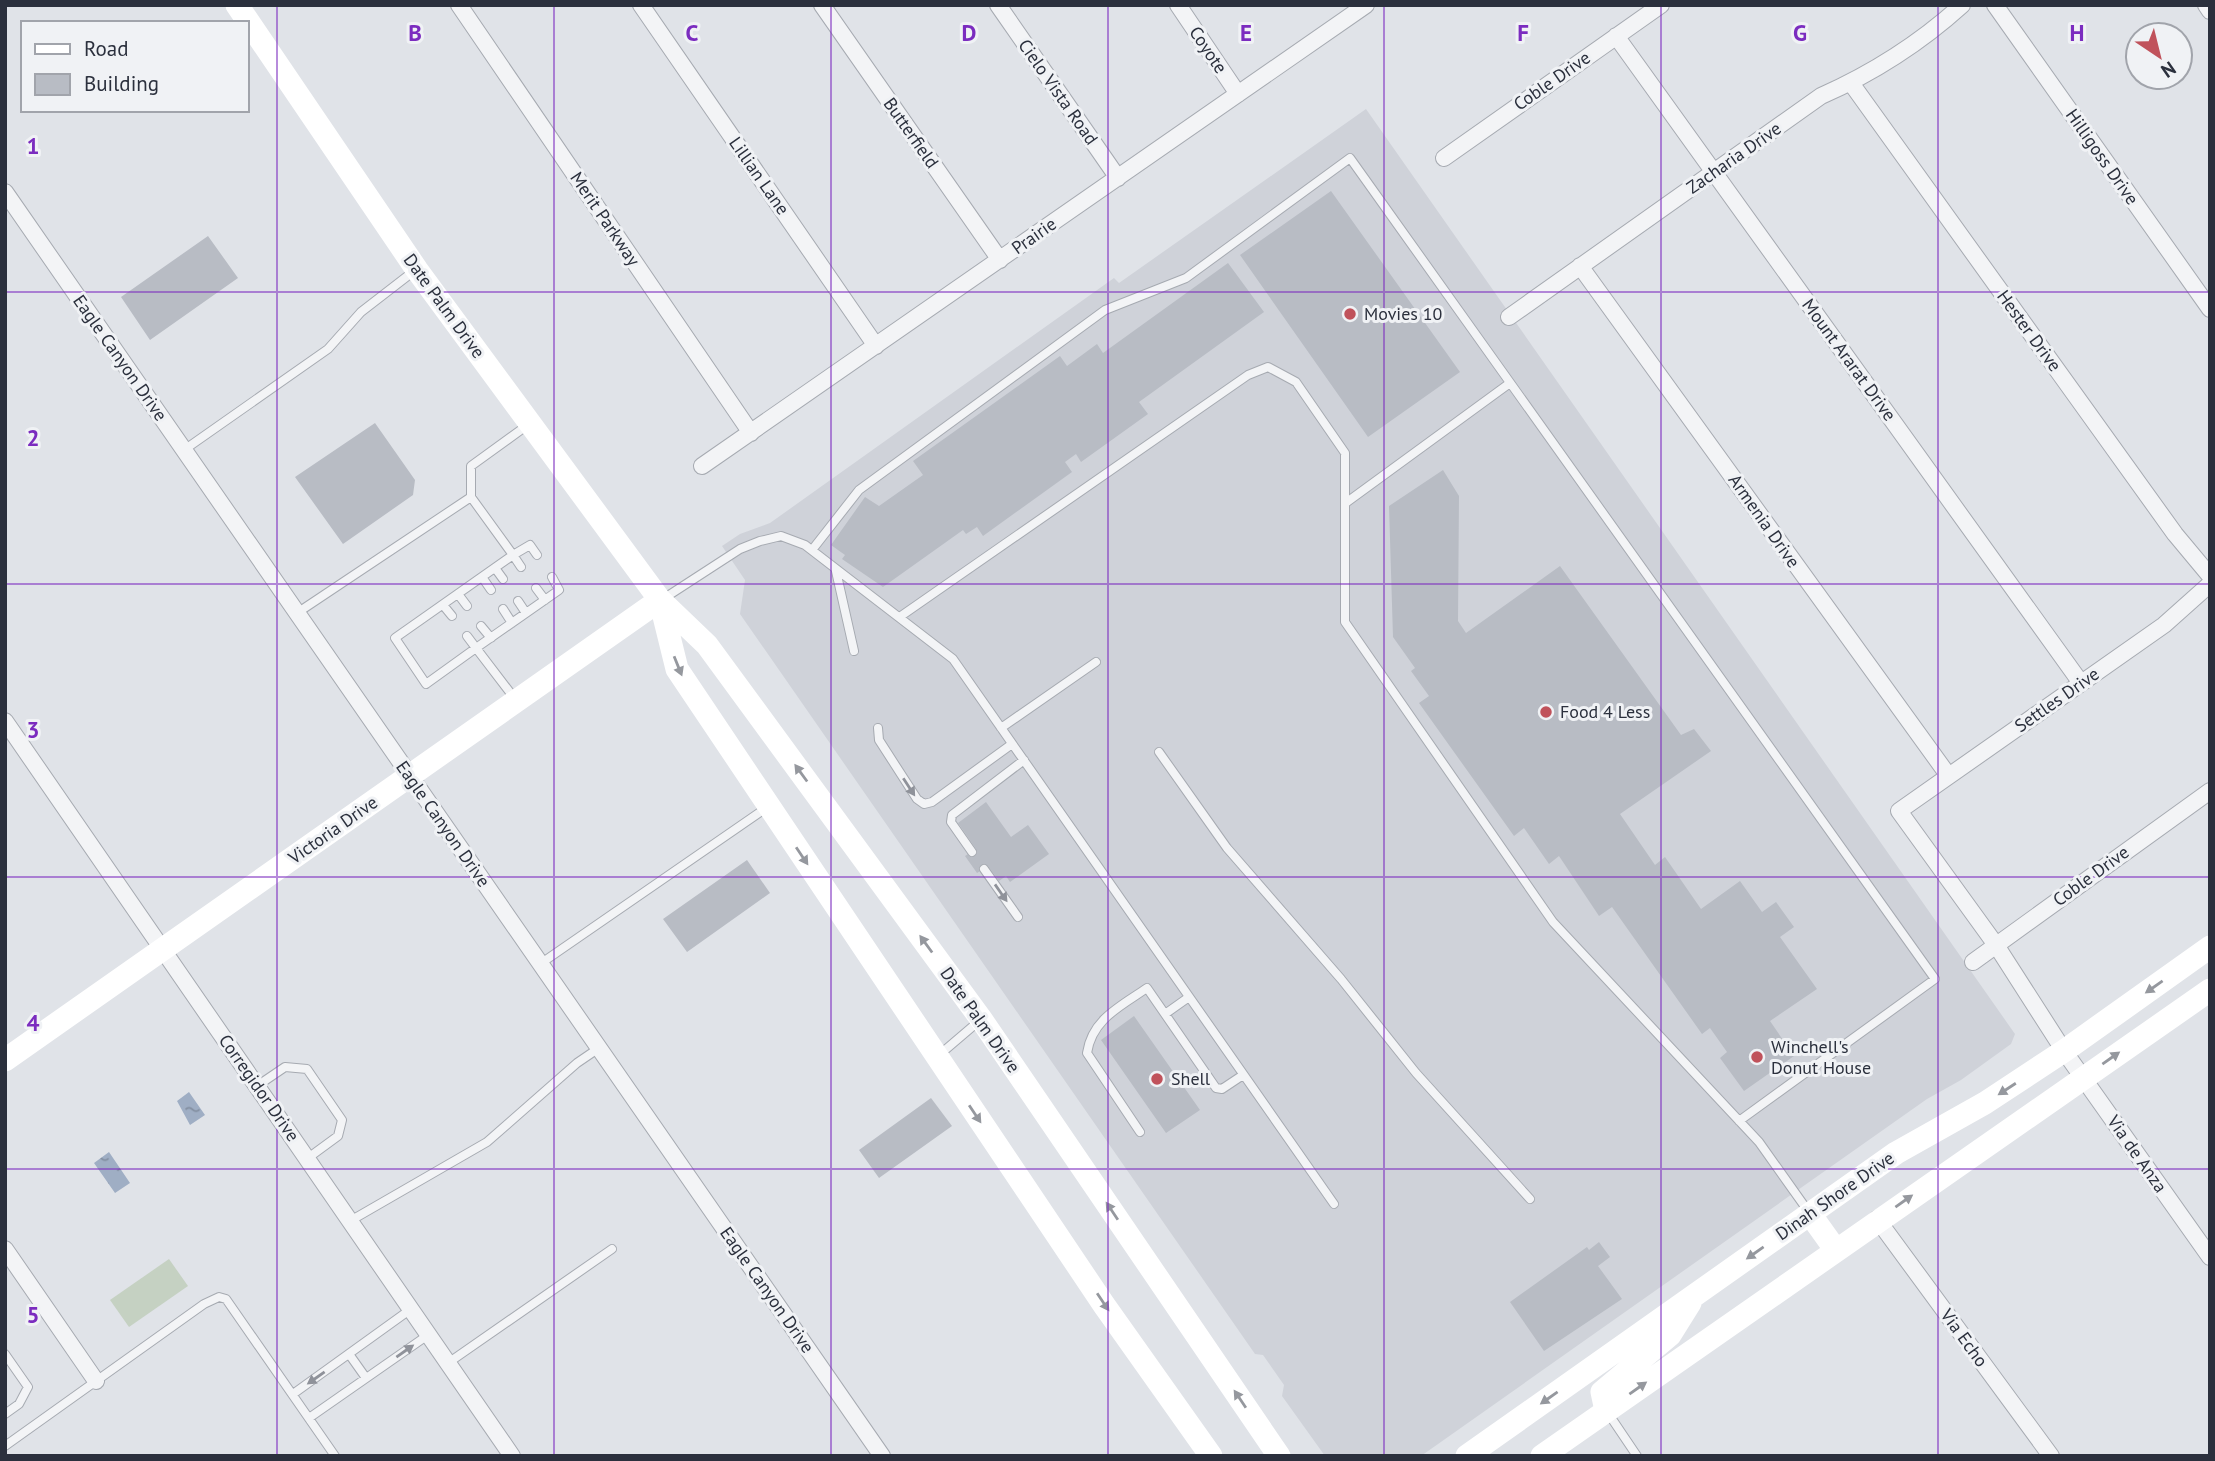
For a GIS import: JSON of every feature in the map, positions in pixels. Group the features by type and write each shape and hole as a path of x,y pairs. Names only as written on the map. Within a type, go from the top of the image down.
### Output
{"main road":[{"name":"Date Palm Drive","path":"237,5 248,21"},
{"name":"Date Palm Drive","path":"248,21 417,270 660,600 708,645 981,1019 1279,1456"},
{"name":"Date Palm Drive","path":"660,600 677,669 1115,1321 1211,1456"},
{"name":"Victoria Drive","path":"5,1060 660,600"},
{"name":"Dinah Shore Drive","path":"1467,1456 1896,1153 1985,1103 2064,1051 2210,947"},
{"path":"1542,1456 1877,1219 2210,990"},
{"path":"1955,1166 1975,1134 2049,1081 2062,1063 2064,1051"},
{"path":"1810,1214 1835,1249"},
{"path":"1606,1411 1602,1392 1670,1335 1695,1295"}],"street":[{"name":"Merit Parkway","path":"459,5 751,433"},
{"name":"Lillian Lane","path":"641,5 876,346"},
{"name":"Butterfield","path":"822,5 1000,260"},
{"name":"Cielo Vista Road","path":"998,5 1118,178"},
{"name":"Coyote","path":"1178,5 1238,94"},
{"name":"Prairie","path":"702,466 1366,5"},
{"name":"Coble Drive","path":"1444,158 1661,5"},
{"name":"Zacharia Drive","path":"1508,317 1821,96 1851,83 1929,35 1962,5"},
{"name":"Hilligoss Drive","path":"1995,5 2210,309"},
{"path":"2206,5 2210,11"},
{"name":"Mount Ararat Drive","path":"1616,36 2081,683"},
{"name":"Hester Drive","path":"1851,83 2175,534 2210,576"},
{"name":"Eagle Canyon Drive","path":"5,192 882,1456"},
{"name":"Armenia Drive","path":"1580,266 1675,393 1849,642 1948,775"},
{"name":"Settles Drive","path":"1899,811 2164,625 2210,584"},
{"name":"Corregidor Drive","path":"5,722 512,1456"},
{"name":"Coble Drive","path":"1973,962 2210,791"},
{"name":"Via de Anza","path":"1899,811 1996,945 2064,1051 2210,1256"},
{"name":"Via Echo","path":"1877,1219 2051,1456"},
{"path":"5,1249 96,1381"}],"lane":[{"path":"812,550 859,490 1105,310 1186,278 1350,158 1935,979 1739,1121"},
{"path":"184,450 328,349 361,312 417,270"},
{"path":"901,616 1248,375 1268,367 1296,382 1345,453 1345,622 1553,922 1759,1142 1810,1214"},
{"path":"1347,502 1510,383"},
{"path":"521,567 471,497 471,466 530,423"},
{"path":"297,613 471,497"},
{"path":"660,600 740,549 781,536 812,550 836,571 901,616 953,659 1334,1204"},
{"path":"537,555 530,545 395,638 426,684 559,590 552,577"},
{"path":"495,568 503,579"},
{"path":"836,571 854,651"},
{"path":"482,577 491,590"},
{"path":"536,588 545,600"},
{"path":"458,594 467,606"},
{"path":"518,601 527,613"},
{"path":"443,605 452,616"},
{"path":"503,609 513,623"},
{"path":"481,626 491,638"},
{"path":"467,636 517,701"},
{"path":"1001,728 1096,663"},
{"path":"878,728 879,740 917,799 924,804 932,802 1012,744"},
{"path":"1159,752 1227,848 1341,979 1416,1073 1530,1199"},
{"path":"972,852 951,822 952,815 1024,760"},
{"path":"540,964 769,806"},
{"path":"984,869 1018,918"},
{"path":"1140,1132 1087,1052 1089,1037 1103,1019 1147,988 1216,1088 1222,1089 1243,1075"},
{"path":"1165,1014 1189,997"},
{"path":"937,1057 981,1019"},
{"path":"350,1220 487,1142 577,1063 599,1048"},
{"path":"257,1086 285,1067 307,1069 342,1121 338,1136 307,1158"},
{"path":"448,1363 612,1249"},
{"path":"5,1446 204,1304 219,1297 226,1300 335,1456"},
{"path":"293,1394 411,1309"},
{"path":"309,1418 428,1335"},
{"path":"5,1354 28,1387 19,1404 5,1414"},
{"path":"349,1354 366,1378"},
{"path":"1606,1411 1637,1456"}],"shaded area":[{"path":"1366,109 2015,1034 2011,1044 1961,1080 1927,1099 1421,1456 1325,1456 1282,1396 1284,1385 1263,1355 1255,1354 740,614 745,580 722,546 740,534 770,523 1114,278 1119,283"}],"green space":[{"path":"169,1259 188,1286 129,1327 110,1300"}],"water":[{"path":"189,1092 205,1115 190,1125 177,1101"},
{"path":"109,1152 130,1183 115,1193 94,1163"}],"building":[{"name":"Movies 10","path":"1331,191 1460,372 1368,437 1240,255"},
{"path":"208,236 238,278 150,340 121,297"},
{"path":"1228,263 1264,312 1139,402 1148,414 1081,462 1076,454 1065,462 1072,472 983,536 977,527 966,534 963,530 883,587 842,559 845,555 831,545 865,497 879,506 923,475 913,461 1060,356 1067,366 1097,344 1103,353"},
{"path":"375,423 415,480 413,495 343,544 295,477"},
{"path":"1443,470 1459,496 1458,621 1466,633 1560,566 1681,735 1694,729 1711,751 1620,814 1655,865 1665,857 1701,909 1740,881 1762,912 1776,902 1794,927 1780,937 1817,989 1770,1021 1794,1056 1744,1091 1720,1058 1727,1052 1710,1028 1702,1034 1612,907 1599,916 1559,856 1549,864 1524,828 1514,836 1419,703 1429,696 1411,671 1415,668 1393,637 1389,506"},
{"path":"986,802 1011,837 1028,825 1049,854 1010,882 1006,876 999,881 988,866 977,873 965,856 976,849 958,823"},
{"path":"747,860 770,893 687,952 663,919"},
{"path":"1134,1016 1200,1110 1166,1133 1101,1040"},
{"path":"931,1098 952,1126 879,1178 859,1150"},
{"path":"1599,1242 1610,1257 1598,1266 1622,1299 1544,1351 1510,1302 1587,1247 1589,1250"}],"place":[{"name":"Movies 10","path":"1350,314"},
{"name":"Food 4 Less","path":"1546,712"},
{"name":"Winchell's Donut House","path":"1757,1057"},
{"name":"Shell","path":"1157,1079"}]}
